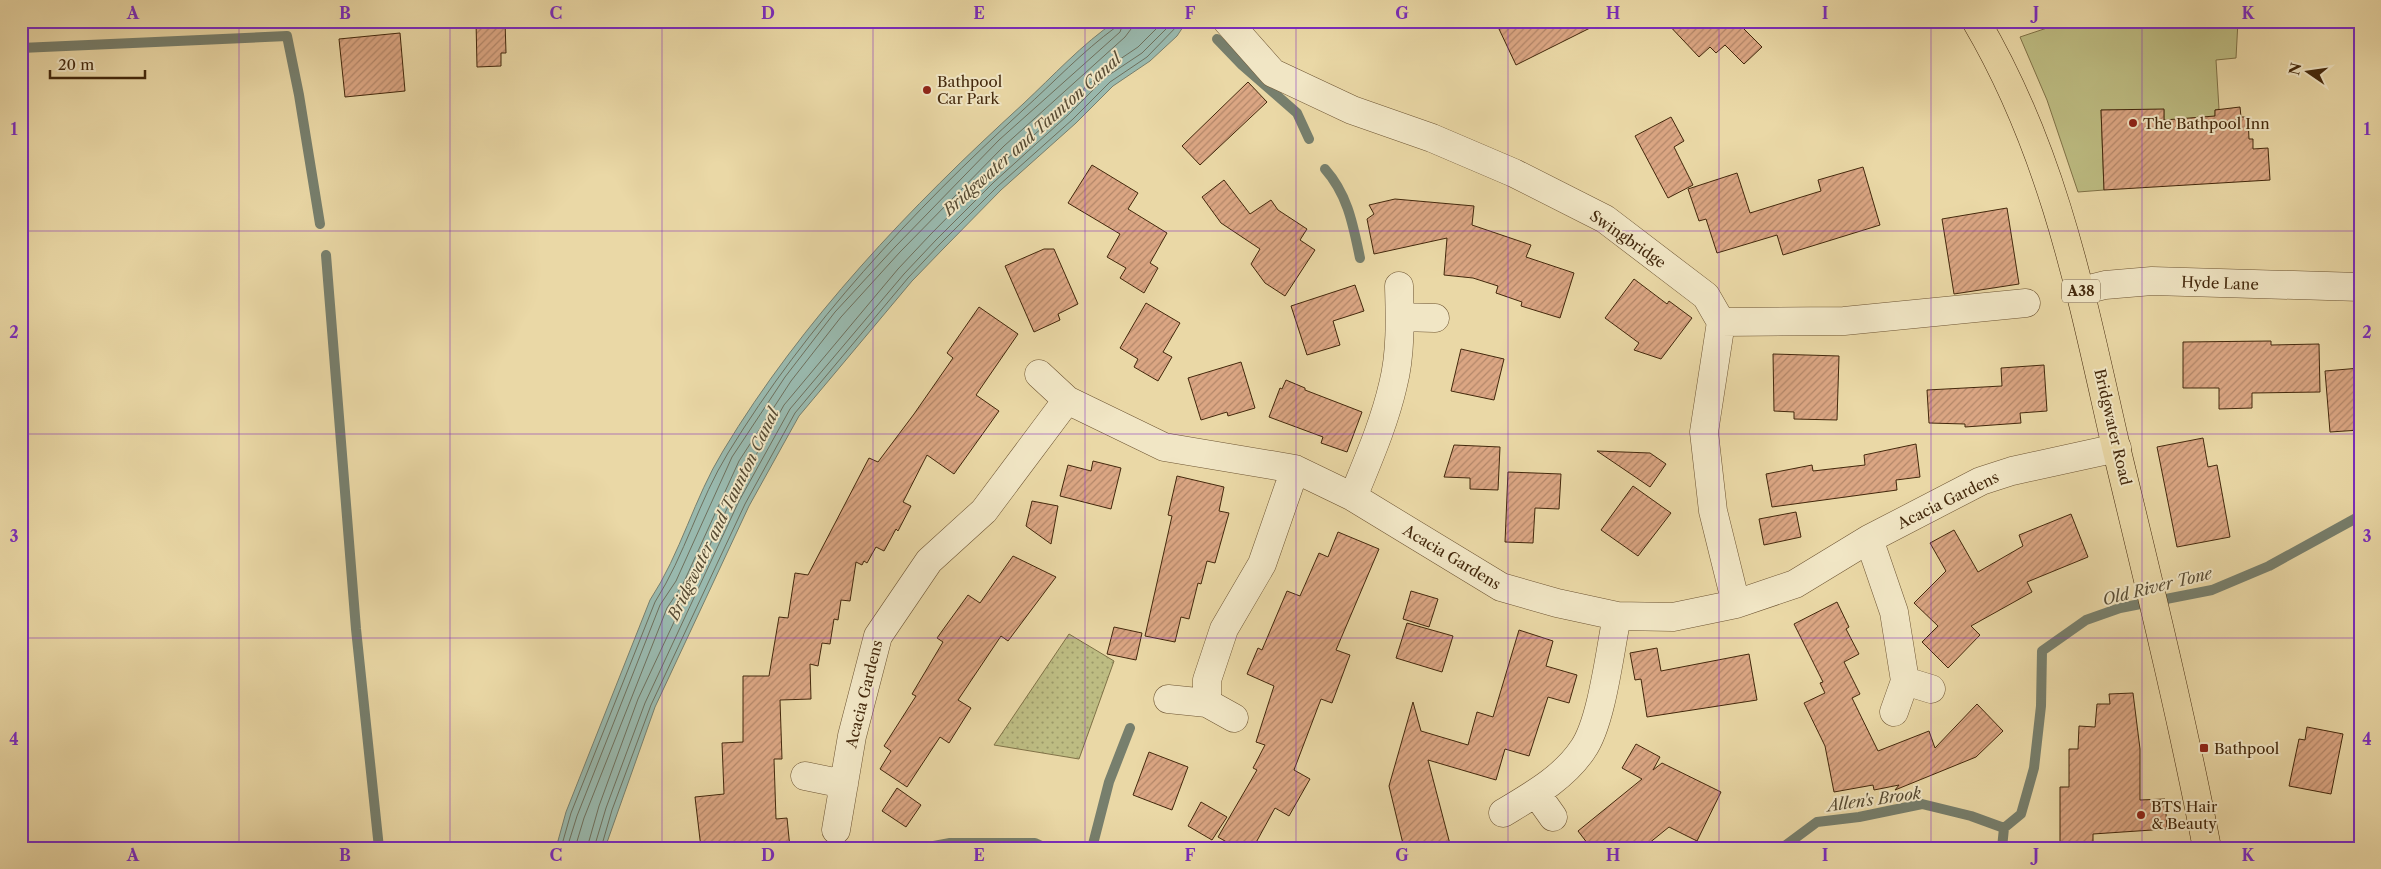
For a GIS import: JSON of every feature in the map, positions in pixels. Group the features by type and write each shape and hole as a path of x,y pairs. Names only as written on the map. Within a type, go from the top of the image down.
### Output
{"main road":[{"name":"Bridgwater Road","path":"1976,21 2004,71 2027,120 2051,184 2081,291 2173,684 2207,848"}],"street":[{"name":"Swingbridge","path":"1227,21 1273,73 1352,110 1432,138 1514,173 1605,219 1706,296 1721,322"},
{"name":"Hyde Lane","path":"2081,291 2105,285 2152,281 2360,287"},
{"path":"1353,497 1377,439 1394,384 1400,318 1399,286"},
{"path":"1736,604 1713,510 1704,432 1721,322 1844,321 2026,303"},
{"path":"1400,318 1435,318"},
{"name":"Acacia Gardens","path":"1039,374 1067,400 1164,447 1295,469 1353,497 1501,587 1557,603 1617,616 1673,617 1736,604 1795,584 1869,539 1981,481 2012,471 2117,448"},
{"name":"Acacia Gardens","path":"836,830 852,736 878,636 929,561 984,511 1067,400"},
{"path":"1207,703 1207,680 1224,629 1262,564 1295,469"},
{"path":"1869,539 1894,612 1905,680 1894,712"},
{"path":"1503,813 1562,773 1584,749 1596,721 1617,616"},
{"path":"1905,680 1931,689"},
{"path":"1168,699 1207,703 1234,718"},
{"path":"804,776 844,784"},
{"path":"1536,792 1553,817"}],"shaded area":[{"path":"2068,21 2238,21 2236,58 2216,60 2219,109 2215,110 2215,116 2164,130 2164,110 2101,110 2104,190 2078,192 2047,100 2020,37"},
{"path":"1069,634 1114,661 1079,759 994,745"}],"water":[{"name":"Bridgwater and Taunton Canal","path":"1116,21 1187,21 1177,36 1150,61 1113,86 1076,123 1001,190 944,248 912,281 799,416 749,506 655,707 605,848 556,848 566,812 650,600 670,564 713,469 754,403 787,356 823,311 899,225 981,143 1068,61"}],"building":[{"path":"476,21 505,21 506,53 501,53 501,66 477,67"},
{"path":"1515,21 1604,21 1516,65 1499,29"},
{"path":"1665,21 1750,21 1743,28 1762,47 1744,64 1725,45 1716,53 1710,47 1699,57"},
{"path":"400,33 405,91 345,97 339,39"},
{"path":"1248,82 1267,102 1200,165 1182,146"},
{"name":"The Bathpool Inn","path":"2240,107 2241,117 2248,117 2249,139 2253,139 2253,149 2268,148 2270,180 2104,190 2101,110 2164,109 2164,120 2215,116 2215,110"},
{"path":"1671,117 1684,141 1674,147 1693,185 1668,198 1635,136"},
{"path":"1092,165 1138,193 1128,209 1167,233 1150,263 1158,268 1144,293 1120,278 1126,268 1107,257 1120,234 1068,203"},
{"path":"1863,167 1880,225 1783,255 1777,235 1717,253 1706,219 1699,221 1688,189 1737,173 1750,213 1821,191 1818,180"},
{"path":"1224,180 1250,214 1271,200 1278,210 1307,229 1300,240 1315,250 1285,296 1265,283 1251,264 1260,249 1221,223 1202,197"},
{"path":"1395,199 1474,206 1472,225 1531,245 1526,257 1574,273 1560,318 1521,306 1522,302 1496,293 1498,286 1473,278 1444,275 1447,238 1374,254 1367,219 1374,214 1369,205"},
{"path":"2007,208 2019,284 1954,294 1942,219"},
{"path":"1044,249 1054,249 1078,304 1058,314 1060,320 1034,332 1005,266"},
{"path":"1634,279 1667,304 1669,301 1692,318 1661,359 1634,350 1639,343 1605,318"},
{"path":"1355,285 1364,311 1333,321 1340,345 1307,355 1291,306"},
{"path":"1146,303 1180,323 1163,352 1172,357 1158,381 1134,367 1138,359 1120,348"},
{"path":"979,307 1018,334 976,395 999,411 954,474 927,455 903,502 911,506 898,531 896,529 884,551 876,547 867,563 864,561 862,565 856,562 850,601 841,600 838,620 834,619 830,644 822,643 818,666 810,664 811,699 780,700 782,759 774,759 776,819 787,818 790,848 761,848 761,844 701,848 695,797 724,794 722,743 743,742 743,676 769,676 779,617 788,618 795,573 808,575 869,458 878,462 914,414 953,358 947,353"},
{"path":"2271,341 2271,345 2319,344 2320,392 2252,393 2252,408 2219,409 2219,388 2183,388 2183,342"},
{"path":"1461,349 1504,359 1494,400 1451,391"},
{"path":"1773,354 1839,356 1837,420 1794,419 1794,412 1774,411"},
{"path":"1241,362 1255,408 1228,416 1227,412 1201,420 1188,378"},
{"path":"2044,365 2047,411 2020,413 2021,423 1965,427 1965,424 1929,423 1927,390 2002,386 2001,368"},
{"path":"2360,368 2360,430 2330,432 2325,371"},
{"path":"1286,380 1305,388 1305,390 1362,412 1347,452 1321,443 1323,437 1269,417 1280,388 1282,389"},
{"path":"2203,438 2208,467 2217,465 2230,537 2177,547 2157,447"},
{"path":"1916,444 1920,477 1896,480 1897,490 1772,507 1766,474 1812,465 1813,471 1865,465 1864,455"},
{"path":"1454,445 1500,447 1498,490 1470,489 1470,478 1444,477"},
{"path":"1597,451 1650,453 1666,464 1650,487"},
{"path":"1093,461 1121,468 1111,509 1060,496 1068,465 1091,471"},
{"path":"1508,472 1561,474 1559,509 1535,508 1533,543 1505,542"},
{"path":"1177,476 1224,487 1219,511 1229,513 1215,563 1207,561 1201,584 1198,583 1189,619 1181,617 1175,642 1145,636 1172,516 1168,515"},
{"path":"1633,486 1671,513 1638,556 1601,530"},
{"path":"1032,501 1058,506 1051,544 1026,526"},
{"path":"1796,512 1801,537 1764,545 1759,519"},
{"path":"2071,514 2088,557 2027,582 2032,592 1971,626 1980,635 1948,668 1922,642 1938,626 1914,603 1946,571 1930,543 1954,530 1978,572 2023,546 2019,535"},
{"path":"1338,532 1379,549 1336,650 1350,655 1332,703 1321,699 1294,770 1310,779 1289,816 1275,808 1253,848 1237,848 1218,837 1257,770 1253,768 1265,745 1256,742 1274,686 1247,674 1258,648 1262,650 1287,591 1300,596 1319,553 1328,557"},
{"path":"1013,556 1056,577 1008,641 1001,636 958,700 971,708 949,743 940,737 907,787 880,769 891,751 884,746 916,696 912,694 943,642 937,638 968,595 980,603"},
{"path":"1411,591 1438,599 1429,627 1403,619"},
{"path":"1837,602 1849,627 1846,629 1859,654 1844,662 1860,694 1852,698 1878,751 1929,731 1935,748 1977,704 2003,731 1976,757 1895,790 1899,785 1874,790 1873,785 1834,792 1825,746 1804,703 1825,693 1820,683 1823,682 1794,624"},
{"path":"1407,623 1453,636 1442,672 1396,658"},
{"path":"1114,627 1142,633 1136,660 1107,654"},
{"path":"1519,630 1553,641 1546,666 1577,675 1569,703 1548,697 1529,756 1505,749 1496,780 1428,760 1451,848 1404,848 1389,786 1413,702 1421,731 1468,745 1477,712 1493,717"},
{"path":"1657,648 1661,671 1749,654 1757,700 1647,717 1641,679 1635,680 1630,653"},
{"path":"2133,693 2140,749 2140,800 2165,799 2167,829 2093,834 2093,847 2060,847 2060,787 2069,787 2069,749 2078,749 2079,726 2095,727 2097,704 2110,704 2109,694"},
{"path":"2307,727 2343,734 2331,794 2289,786 2299,739 2305,740"},
{"path":"1636,744 1660,757 1653,770 1662,763 1721,792 1697,841 1669,827 1643,848 1591,848 1578,831 1642,779 1622,768"},
{"path":"1149,752 1188,767 1172,810 1133,795"},
{"path":"897,788 921,805 906,827 882,811"},
{"path":"1201,802 1227,817 1212,840 1188,826"}],"waterway":[{"path":"21,48 287,36 299,95 320,224"},
{"path":"1217,39 1242,65 1297,113 1309,139"},
{"path":"1325,169 1339,189 1349,211 1360,258"},
{"path":"326,255 356,629 379,848"},
{"name":"Old River Tone","path":"2002,848 2004,828 2021,814 2034,768 2041,706 2042,651 2086,620 2120,608 2212,590 2269,566 2360,516"},
{"path":"1092,848 1109,782 1130,728"},
{"name":"Allen's Brook","path":"1782,848 1817,822 1859,817 1922,804 1971,816 2004,828"},
{"name":"Allen's Brook","path":"923,848 950,843 1035,843 1046,848"}],"place":[{"name":"Bathpool Car Park","path":"927,90"},
{"name":"The Bathpool Inn","path":"2133,123"},
{"name":"Bathpool","path":"2204,748"},
{"name":"BTS Hair & Beauty","path":"2141,815"}]}
